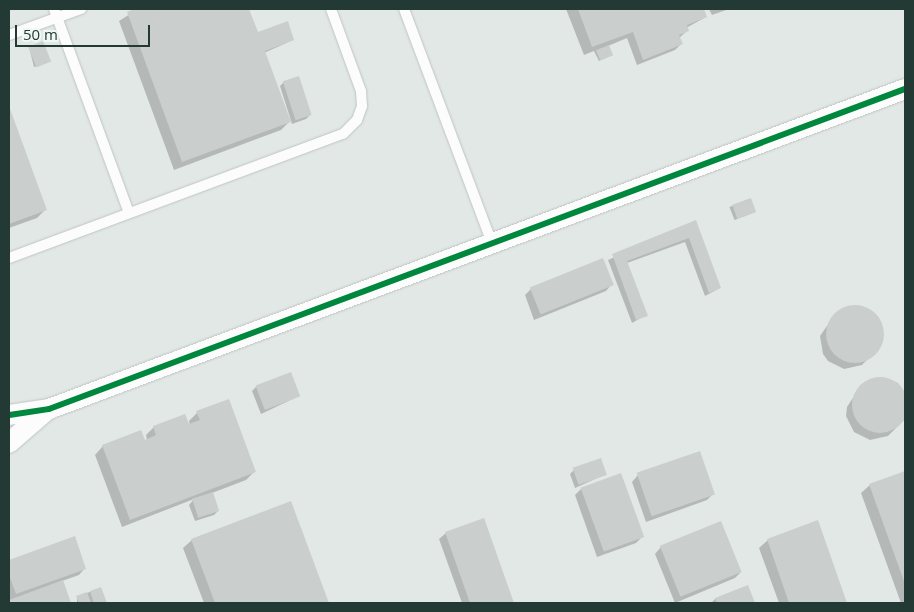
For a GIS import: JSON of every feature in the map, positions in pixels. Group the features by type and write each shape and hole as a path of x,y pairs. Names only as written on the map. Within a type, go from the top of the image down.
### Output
{"street":[{"path":"9,415 49,409 493,246 905,89"},
{"path":"9,443 49,409"}],"lane":[{"path":"9,35 55,13 81,9"},
{"path":"9,258 343,134 358,120 362,106 361,91 331,9"},
{"path":"404,9 493,246"},
{"path":"55,13 129,213"}],"building":[{"path":"134,9 249,9 258,32 288,21 294,40 265,51 291,122 182,162 127,12"},
{"path":"578,9 704,9 707,17 687,25 689,31 679,35 683,44 643,60 633,32 592,47"},
{"path":"43,41 51,61 36,67 28,47"},
{"path":"609,45 613,55 600,60 596,50"},
{"path":"299,76 312,115 296,120 283,81"},
{"path":"9,106 47,210 9,224"},
{"path":"751,198 756,212 737,219 732,205"},
{"path":"696,220 721,288 709,293 689,238 627,261 648,316 636,320 612,254"},
{"path":"603,258 614,285 541,314 530,288"},
{"path":"855,305 866,307 876,313 882,323 884,334 882,345 876,355 866,361 855,363 844,361 834,355 828,345 826,334 828,323 834,313 844,307"},
{"path":"291,372 300,396 265,410 256,386"},
{"path":"874,377 886,377 896,381 904,389 908,405 904,421 896,429 886,433 874,433 864,429 856,421 852,411 852,399 856,389 864,381"},
{"path":"229,399 256,472 130,520 102,445 141,430 145,440 156,435 153,426 185,414 189,424 200,420 196,411"},
{"path":"700,451 715,494 652,516 637,473"},
{"path":"601,458 607,475 578,485 573,468"},
{"path":"905,471 905,584 869,484"},
{"path":"621,473 644,537 604,552 581,488"},
{"path":"213,492 219,511 198,518 192,499"},
{"path":"291,501 329,603 215,603 191,539"},
{"path":"484,518 514,603 470,603 445,532"},
{"path":"818,520 847,603 789,603 767,539"},
{"path":"721,521 742,572 680,597 660,546"},
{"path":"75,536 86,569 16,594 9,575 9,560"},
{"path":"63,580 71,603 9,603 9,600"},
{"path":"748,585 755,603 717,603 715,598"},
{"path":"101,587 107,603 94,603 90,591"},
{"path":"87,592 91,603 79,603 76,596"}],"cycle path":[{"path":"9,415 49,409 905,89"}]}
